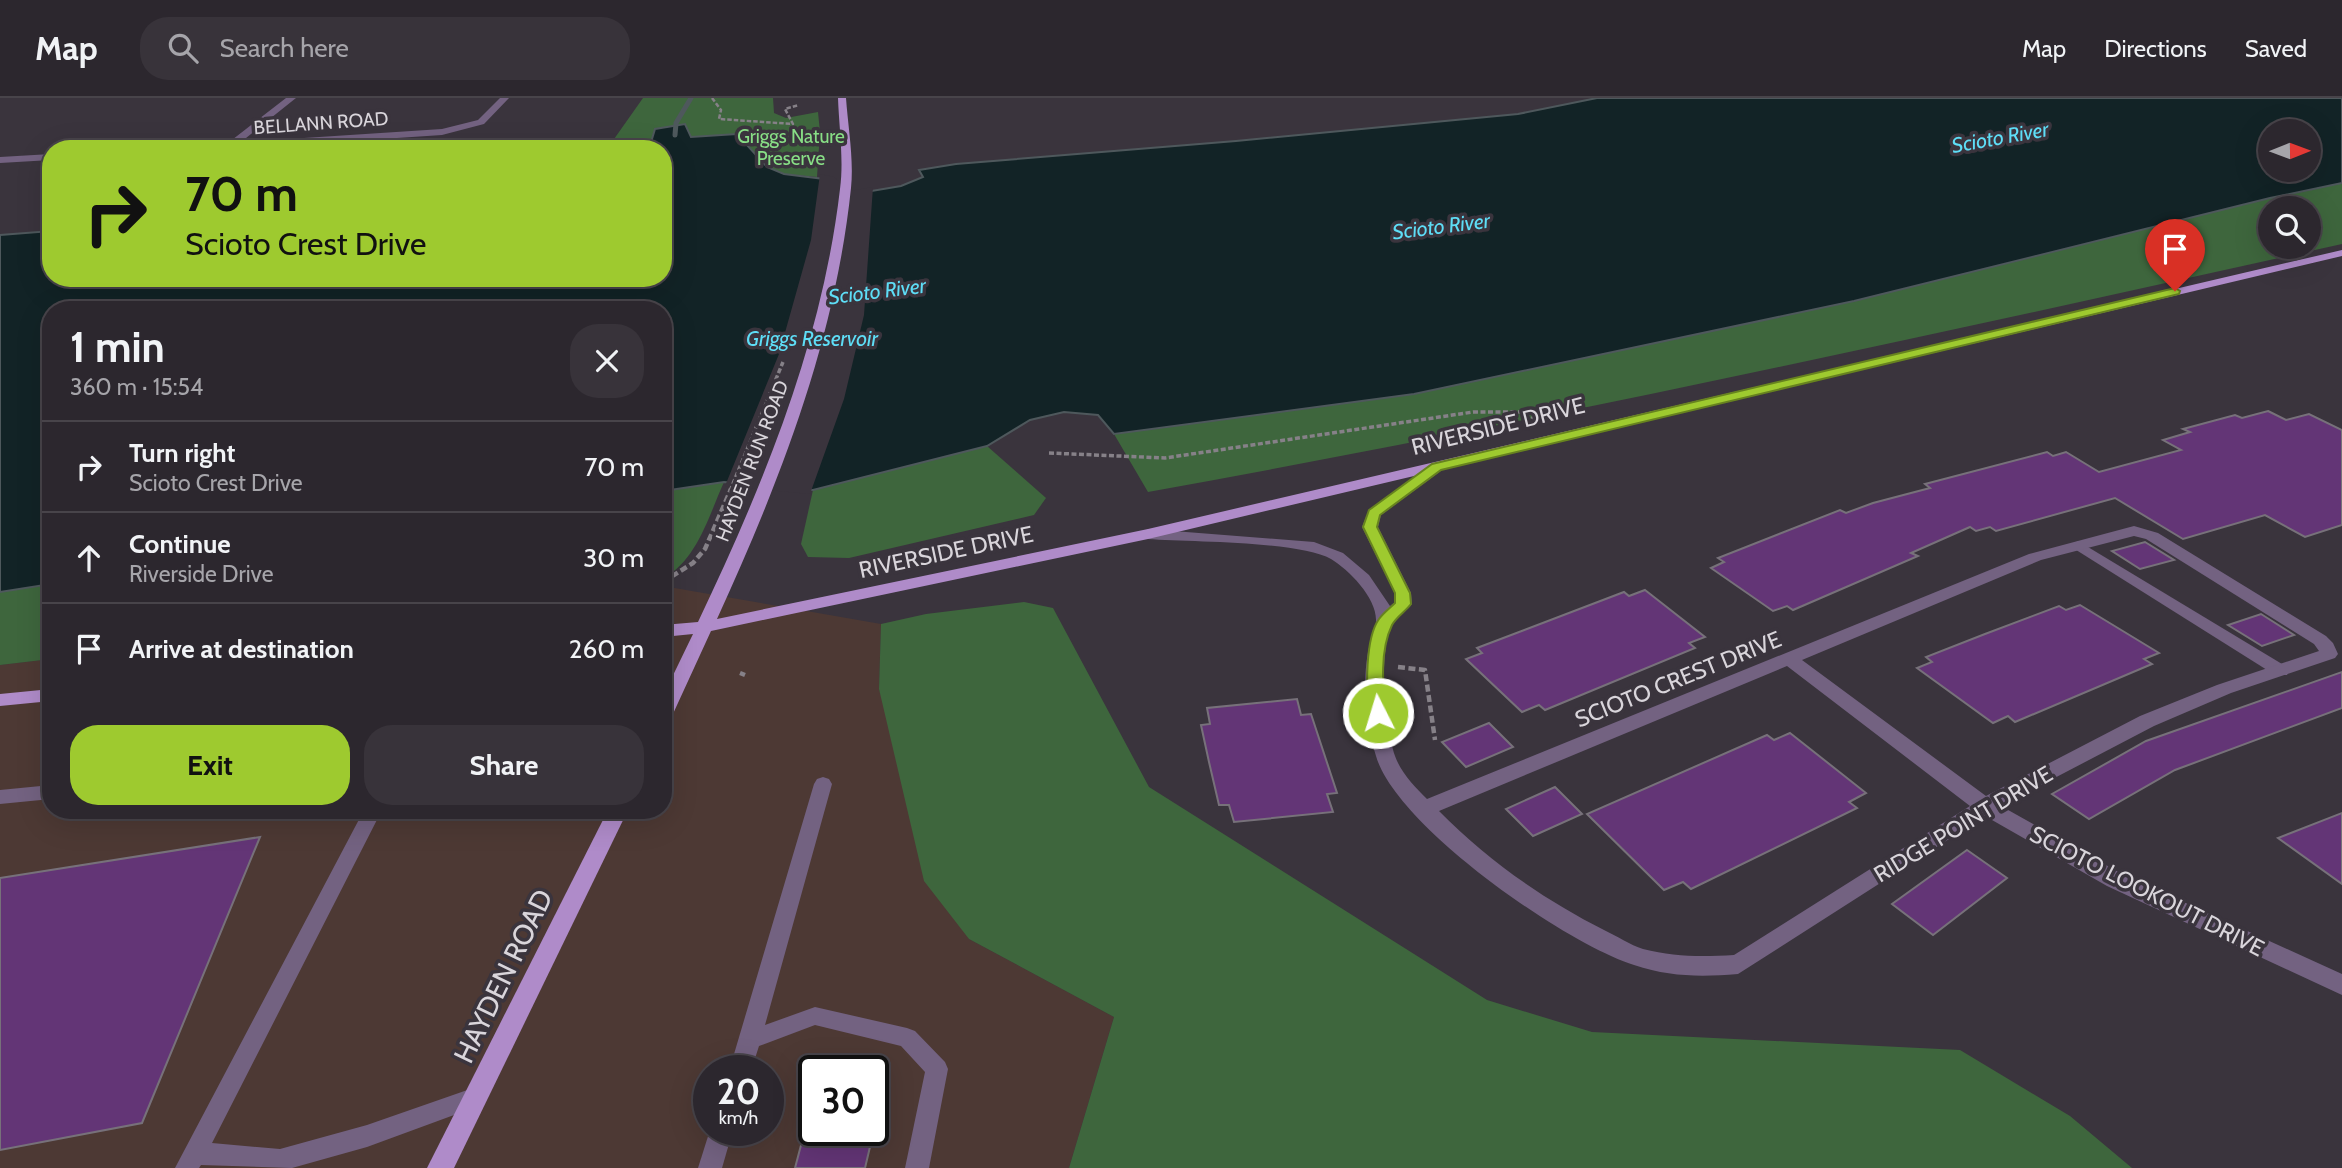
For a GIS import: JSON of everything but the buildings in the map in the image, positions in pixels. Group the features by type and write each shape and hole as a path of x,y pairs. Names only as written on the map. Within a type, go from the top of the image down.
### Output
{"main road":[{"name":"HAYDEN RUN ROAD","path":"704,627 755,519 800,400 825,311 846,186 842,98"},
{"name":"RIVERSIDE DRIVE","path":"672,630 704,627 1148,534 2342,253"},
{"path":"672,696 704,627"},
{"path":"0,700 42,696"},
{"name":"HAYDEN ROAD","path":"440,1168 614,819"}],"street":[{"path":"238,140 292,98"},
{"name":"BELLANN ROAD","path":"322,140 465,128 481,122 505,98"},
{"path":"0,160 42,158"},
{"path":"1385,621 1403,604 1403,593 1370,527 1374,513 1437,467"},
{"name":"SCIOTO CREST DRIVE","path":"1424,809 2035,557 2134,531 2143,532"},
{"name":"RIDGE POINT DRIVE","path":"1424,809 1456,842 1510,887 1578,927 1637,957 1692,968 1738,964 1985,806 2147,720 2224,689 2329,654 2327,647 2320,640 2143,532"},
{"path":"1148,534 1308,545 1336,556 1363,579 1381,601 1385,621 1377,653 1374,691 1386,758 1404,789 1424,809"},
{"name":"SCIOTO LOOKOUT DRIVE","path":"1789,659 1985,806 2104,875 2200,923 2342,985"}],"lane":[{"path":"2078,544 2281,671"},
{"path":"745,1055 823,784"},
{"path":"0,797 42,793"},
{"path":"368,819 191,1161 287,1164 476,1097"},
{"path":"750,1040 815,1016 907,1038 937,1069 917,1168"},
{"path":"710,1168 717,1146"}],"path":[{"path":"712,98 721,110 719,119 793,124 785,109 799,105"},
{"path":"672,577 705,549 787,352"},
{"path":"1049,453 1165,458 1473,412 1525,412 1558,436"}],"shaded area":[{"path":"672,588 881,624 879,689 969,939 1114,1017 1069,1168 0,1168 0,665 42,660 42,819 672,819"}],"green space":[{"name":"Griggs Nature Preserve","path":"643,98 773,98 774,113 786,118 818,112 820,132 817,177 784,174 767,167 737,134 691,137 655,129 652,140 613,140"},
{"path":"2342,183 2342,244 2321,249 2321,196 2280,196"},
{"path":"2258,201 2258,259 2274,259 1597,405 1148,492 1114,434 1414,394 1854,301"},
{"path":"987,446 1046,498 1034,515 849,558 808,557 801,544 813,490"},
{"path":"724,482 701,536 685,560 672,572 672,490"},
{"path":"42,585 42,660 0,665 0,592"},
{"path":"1024,602 1053,608 1149,787 1487,1000 1592,1032 1960,1050 2070,1116 2132,1168 1069,1168 1114,1017 969,939 924,881 879,689 881,624 926,614"}],"water":[{"name":"Griggs Reservoir","path":"1597,98 2342,98 2342,183 2280,196 2258,196 2258,201 1854,301 1414,394 1114,434 1098,415 1064,412 1030,420 987,446 813,490 724,482 672,490 672,301 42,301 42,585 0,592 0,235 42,232 42,287 672,287 672,140 652,140 655,129 685,124 691,137 737,134 767,167 784,174 832,180 848,195 901,186 923,177 919,170 956,164 1518,114"}],"pier":[{"path":"820,174 834,177 849,191 873,187 864,315 844,399 810,494 725,486 779,354 811,240"}],"waterway":[{"path":"675,135 676,123 691,98"}],"route":[{"path":"1378,713 1374,691 1377,653 1385,621 1403,604 1403,593 1370,527 1374,513 1437,467 1583,430 2175,291"}],"water label":[{"name":"Scioto River","path":"2000,137"},
{"name":"Scioto River","path":"1441,226"},
{"name":"Scioto River","path":"877,291"}]}
